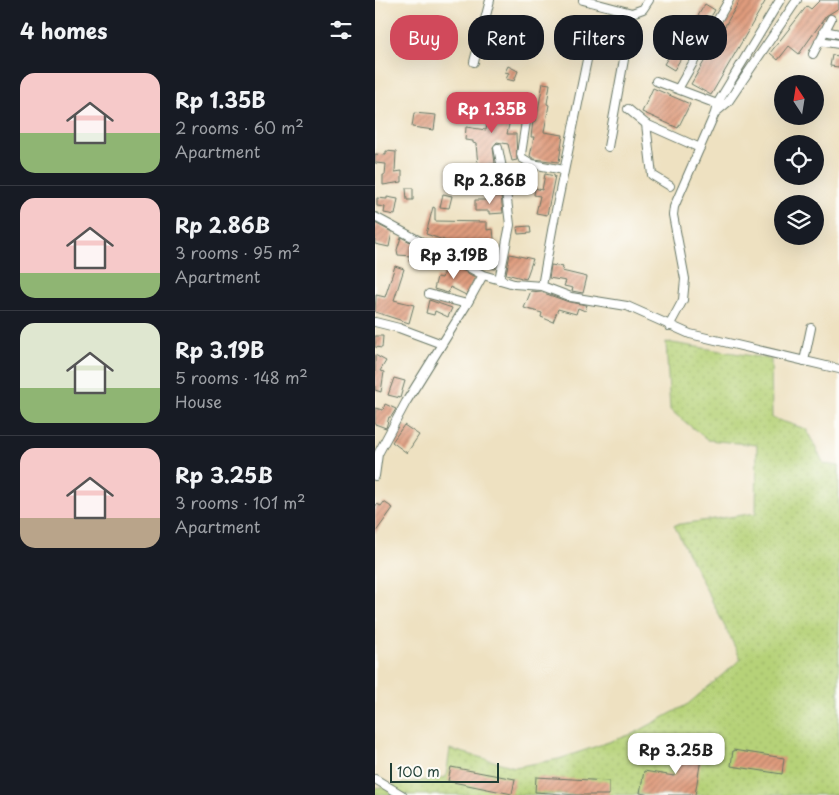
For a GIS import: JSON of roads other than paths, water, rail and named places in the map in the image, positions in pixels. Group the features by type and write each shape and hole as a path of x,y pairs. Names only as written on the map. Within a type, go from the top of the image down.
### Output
{"street":[{"path":"474,62 490,0"},
{"path":"583,0 632,13 643,9 649,0"},
{"path":"678,89 729,0"},
{"path":"669,326 683,300 685,278 673,216 674,207 715,113 717,104 780,0"},
{"path":"715,113 728,102 797,0"},
{"path":"813,54 831,19"},
{"path":"824,31 839,34"},
{"path":"819,41 839,44"},
{"path":"542,286 564,170 591,47 623,52 625,54 608,147"},
{"path":"656,81 717,104"},
{"path":"529,102 522,158 532,164 564,170"},
{"path":"629,109 646,124 700,148"},
{"path":"646,124 652,175 671,186"},
{"path":"498,148 510,225 499,280"},
{"path":"375,217 483,275 514,284 542,286 571,297 627,306 690,334 839,369"},
{"path":"375,476 378,454 406,402 483,275"},
{"path":"429,294 467,304"},
{"path":"375,322 399,328 442,344"},
{"path":"804,360 811,328"},
{"path":"375,780 402,795"}]}
